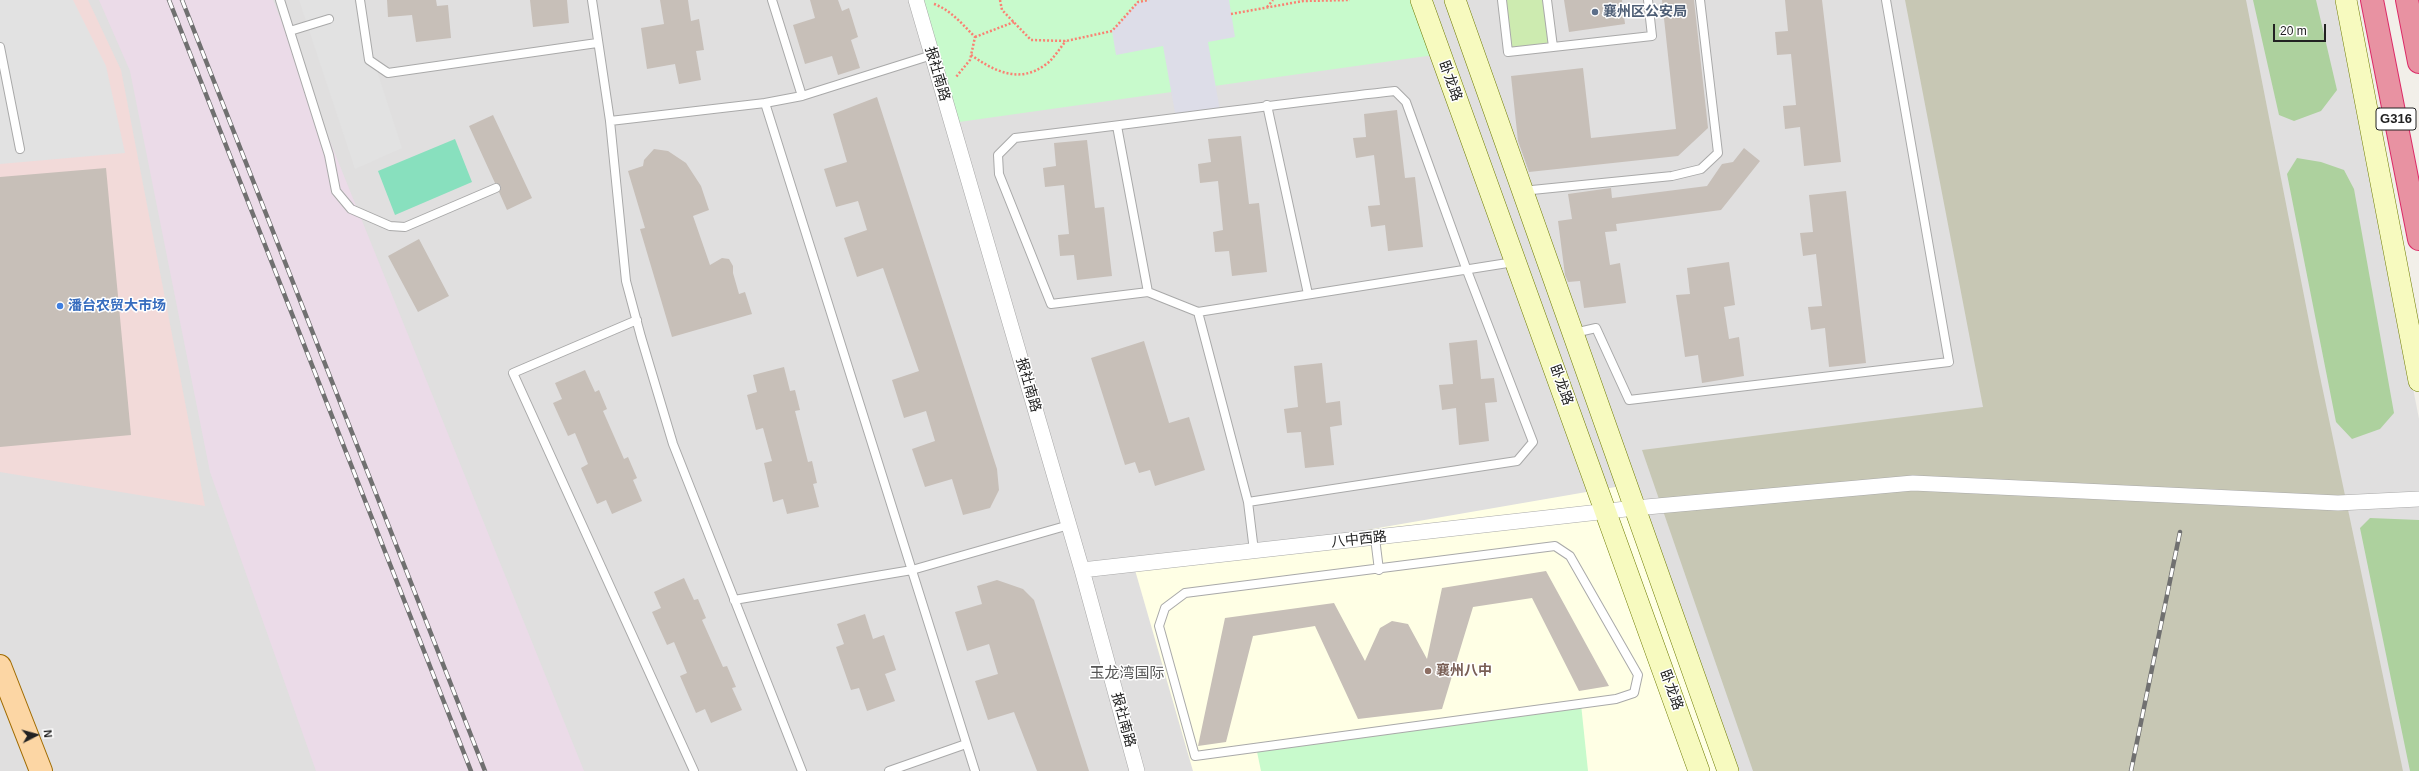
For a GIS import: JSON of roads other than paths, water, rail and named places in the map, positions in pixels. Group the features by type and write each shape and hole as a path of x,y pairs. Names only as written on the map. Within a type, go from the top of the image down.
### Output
{"highway":[{"name":"G316","path":"2372,0 2419,239"},
{"path":"2407,0 2419,62"}],"main road":[{"name":"卧龙路","path":"1421,0 1607,512 1699,771"},
{"name":"卧龙路","path":"1455,0 1521,191 1728,771"},
{"path":"2346,0 2419,381"},
{"path":"2373,143 2399,138"},
{"path":"0,666 41,771"}],"street":[{"name":"报社南路","path":"922,1 932,55 1082,570 1137,771"},
{"name":"八中西路","path":"1082,570 1635,508 1913,483 2338,503 2419,499"}],"lane":[{"path":"280,0 329,155 336,191 351,209 390,226 406,226 496,188"},
{"path":"360,0 369,60 388,74 597,43"},
{"path":"592,0 597,43 610,121 626,281 673,444 802,771"},
{"path":"772,0 802,96"},
{"path":"1502,0 1508,52 1652,36 1648,0"},
{"path":"1547,0 1553,47"},
{"path":"1521,191 1672,176 1701,170 1718,153 1700,0"},
{"path":"1572,333 1596,328 1629,400 1949,362 1886,0"},
{"path":"290,31 329,20"},
{"path":"0,47 20,149"},
{"path":"610,121 765,103 802,96 932,55"},
{"path":"1248,502 1517,461 1533,442 1466,268 1406,102 1395,91 1267,105 1117,126 1015,138 998,155 999,174 1051,304 1148,292 1198,312 1466,268 1516,261"},
{"path":"765,103 975,771"},
{"path":"1267,105 1308,294"},
{"path":"1117,126 1148,292"},
{"path":"1198,312 1248,502 1254,551"},
{"path":"637,320 513,373 694,771"},
{"path":"734,600 912,570 1069,525"},
{"path":"1375,538 1379,570"},
{"path":"1555,546 1570,556 1638,675 1634,693 1616,699 1195,756 1160,626 1165,608 1186,593 1379,570 1555,546"},
{"path":"889,771 966,744"}],"railway":[{"path":"169,0 471,771"},
{"path":"182,0 485,771"},
{"path":"2131,771 2180,532"}],"place":[{"name":"襄州区公安局","path":"1595,12"},
{"name":"潘台农贸大市场","path":"60,306"},
{"name":"襄州八中","path":"1428,671"}],"district":[{"name":"玉龙湾国际","path":"1127,674"}]}
